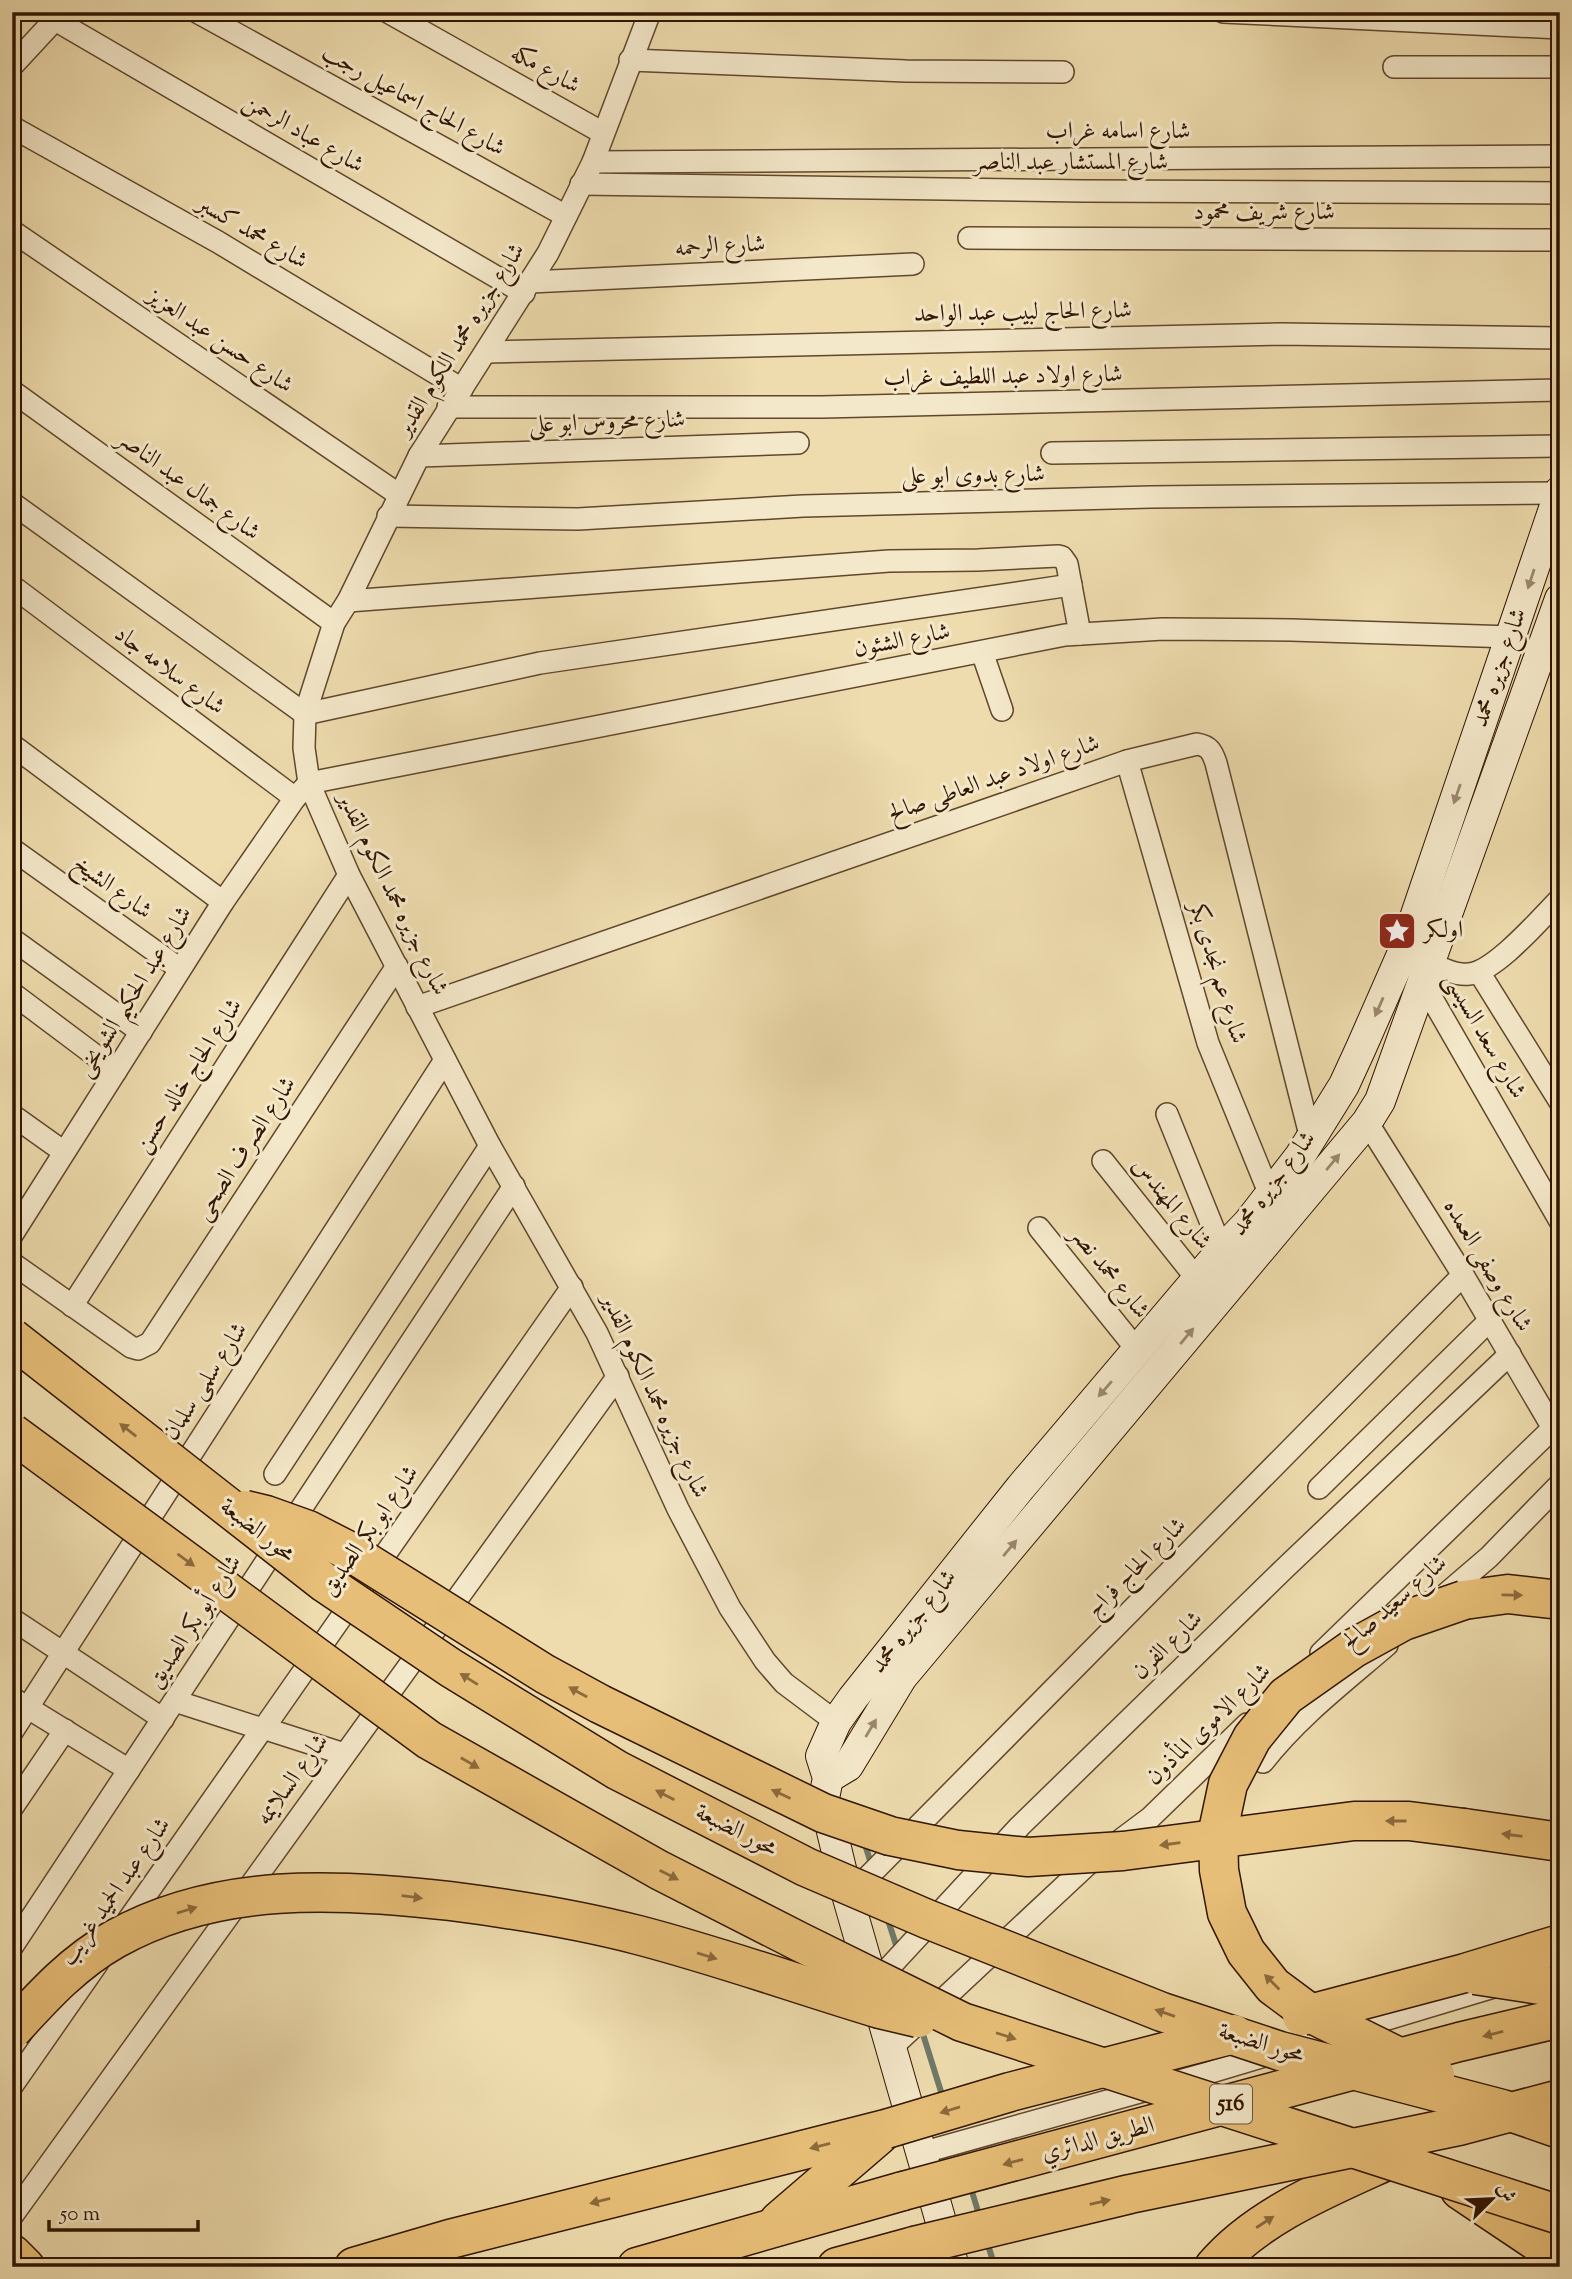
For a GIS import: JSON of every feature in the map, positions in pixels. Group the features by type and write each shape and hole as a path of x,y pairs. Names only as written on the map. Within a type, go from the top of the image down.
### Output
{"highway":[{"name":"محور الضبعة","path":"12,1338 325,1583 450,1668 617,1770 806,1867 940,1924 1162,2012 1280,2051 1502,2109 1560,2129"},
{"path":"12,1433 429,1740 659,1870 962,2022 1560,2215"},
{"path":"223,1505 267,1515 308,1530 347,1550 522,1660 600,1704 823,1814 890,1836 958,1850 1028,1857 1123,1851 1354,1821 1395,1821 1560,1842"},
{"path":"1502,2109 1308,2011 1273,1986 1246,1952 1227,1913 1219,1870 1218,1831 1228,1784 1252,1738 1286,1696 1354,1648 1403,1620 1464,1600 1508,1594 1560,1600"},
{"path":"12,2030 58,1980 88,1956 125,1934 189,1908 237,1899 314,1891 400,1896 556,1917 639,1935 880,2009 922,2019 962,2022"},
{"path":"354,2267 450,2239 886,2129 1010,2092 1465,1973 1560,1944"},
{"path":"1465,1973 1560,1987"},
{"name":"الطريق الدائري","path":"637,2267 903,2192 1459,2042 1560,2018"},
{"path":"837,2267 1130,2194 1459,2126 1560,2099"},
{"path":"1214,2267 1235,2245 1282,2211 1459,2126"},
{"path":"769,2230 886,2129"},
{"path":"1434,2174 1492,2209 1560,2257"},
{"path":"12,2254 25,2267"}],"main road":[{"name":"شارع جزيره محمد","path":"828,1778 848,1766 902,1677 1367,1122 1380,1101 1419,965 1481,718 1512,637 1559,492"},
{"name":"شارع جزيره محمد","path":"954,2267 848,1898 824,1798 828,1778 821,1756 836,1722 1021,1487 1197,1279 1248,1223 1311,1139 1419,965 1551,652 1560,599"}],"street":[{"name":"شارع الحاج اسماعيل رجب","path":"197,12 566,216"},
{"name":"شارع مكه","path":"388,12 603,133"},
{"name":"شارع جزيره محمد الكوم القدير","path":"650,12 593,162 548,253 419,456 398,494 348,601 334,623 305,714 302,791 349,875 490,1146 572,1287 618,1376 678,1509 730,1608 765,1661 784,1683 836,1722"},
{"path":"1223,12 1560,28"},
{"path":"12,65 58,16"},
{"name":"شارع عباد الرحمن","path":"58,16 527,288"},
{"path":"630,60 906,71 1063,72"},
{"path":"1394,67 1560,67"},
{"name":"شارع محمد كسبر","path":"12,127 218,242 462,389"},
{"name":"شارع اسامه غراب","path":"593,162 1560,156"},
{"name":"شارع المستشار عبد الناصر","path":"581,184 1084,191 1560,193"},
{"name":"شارع حسن عبد العزيز","path":"12,231 398,494"},
{"name":"شارع شريف محمود","path":"969,238 1560,240"},
{"name":"شارع الرحمه","path":"527,288 913,264"},
{"name":"شارع الحاج لبيب عبد الواحد","path":"487,352 1281,334 1560,338"},
{"name":"شارع اولاد عبد اللطيف غراب","path":"448,407 822,407 1560,390"},
{"name":"شارع جمال عبد الناصر","path":"12,391 334,623"},
{"name":"شارع محروس ابو على","path":"419,456 798,443"},
{"name":"شارع بدوى ابو على","path":"1052,453 1560,446"},
{"name":"شارع بدوى ابو على","path":"388,516 578,519 803,506 1559,492"},
{"path":"12,503 305,714 540,663 1071,584"},
{"path":"348,601 889,561 1058,556 1067,564 1080,634"},
{"name":"شارع سلامه جاد","path":"12,586 302,791"},
{"name":"شارع الشئون","path":"302,791 1080,634 1163,629 1512,637"},
{"path":"982,652 1002,709"},
{"name":"شارع اولاد عبد العاطى صالح","path":"417,1007 1127,761 1197,744 1209,748 1212,752 1311,1139"},
{"path":"12,745 223,902"},
{"name":"شارع عم نجدى بكر","path":"1127,761 1208,1043 1270,1195"},
{"name":"شارع عبد الحكيم الشويخى","path":"14,1227 223,902 302,791"},
{"name":"شارع الشيخ","path":"12,849 180,969"},
{"name":"شارع الحاج خالد حسن","path":"72,1306 349,875"},
{"path":"1419,965 1455,973 1479,972 1495,962 1560,899"},
{"path":"12,939 141,1032"},
{"name":"شارع سعد السيسى","path":"1419,965 1560,1221"},
{"name":"شارع الصرف الصحى","path":"72,1306 131,1347 138,1349 150,1343 397,966"},
{"path":"1479,972 1560,1102"},
{"path":"12,993 116,1071"},
{"name":"شارع سلمى سلمان","path":"12,1732 20,1703 64,1653 445,1060"},
{"path":"1167,1114 1222,1250"},
{"path":"12,1115 64,1152"},
{"name":"شارع وصفى العمده","path":"1367,1122 1463,1275 1556,1434"},
{"path":"275,1475 490,1146"},
{"name":"شارع المهندس","path":"1103,1161 1197,1279"},
{"name":"شارع أبو بكر الصديق","path":"12,1947 514,1186"},
{"name":"شارع محمد نصر","path":"1039,1228 1138,1351"},
{"path":"12,1263 72,1306"},
{"name":"شارع الحاج فراج","path":"848,1898 1463,1275"},
{"name":"شارع ابو بكر الصديق","path":"263,1728 572,1287"},
{"path":"1319,1489 1490,1320"},
{"name":"شارع الفرن","path":"873,1985 1020,1826 1294,1559 1510,1354"},
{"name":"شارع السلايمه","path":"12,2216 618,1376"},
{"name":"شارع الاموى المأذون","path":"891,2048 1076,1874 1150,1818 1556,1434"},
{"name":"شارع سعيد صالح","path":"1264,1762 1280,1740 1330,1693 1489,1557 1560,1484"},
{"path":"12,1619 64,1653 169,1710 263,1728 344,1754"},
{"path":"20,1703 129,1770"},
{"name":"شارع عبد الحميد غريب","path":"12,2085 263,1728"},
{"path":"12,1808 65,1730"},
{"path":"921,2153 1208,2073 1560,1968"}],"waterway":[{"path":"864,1841 872,1867"},
{"path":"887,1917 898,1951"},
{"path":"922,2031 943,2098"},
{"path":"970,2185 980,2218"},
{"path":"987,2242 995,2267"}],"place":[{"name":"اولكر","path":"1397,931"}]}
